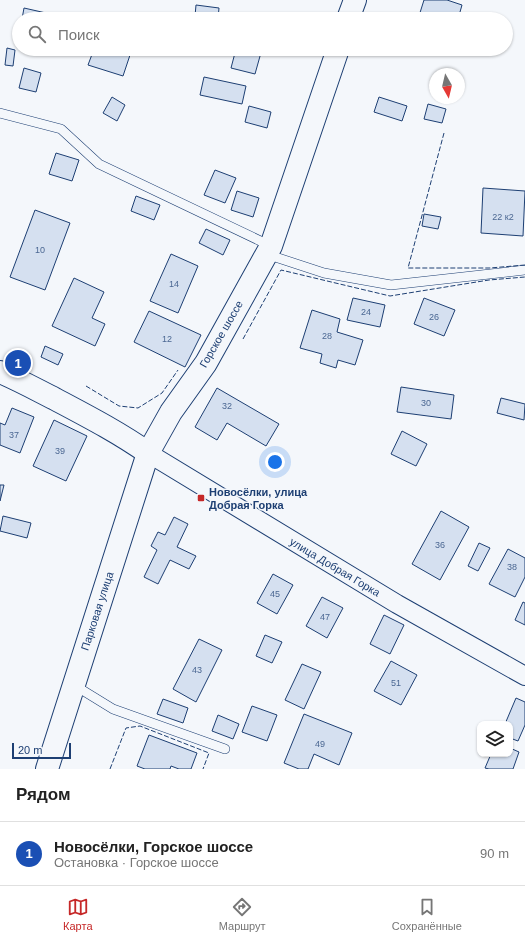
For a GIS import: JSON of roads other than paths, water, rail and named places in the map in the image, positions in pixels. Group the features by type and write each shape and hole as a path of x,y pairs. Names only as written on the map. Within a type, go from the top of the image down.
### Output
{"main road":[{"path":"350,12 354,0"},
{"name":"Горское шоссе","path":"148,453 171,412 206,363 268,250 336,56"},
{"path":"0,372 103,424 127,438 148,453"},
{"name":"Парковая улица","path":"47,769 148,453"}],"street":[{"name":"улица Добрая Горка","path":"148,453 397,604 525,676"}],"lane":[{"path":"0,113 61,129 100,164 268,250 324,273 391,285 525,270"},
{"path":"74,685 113,709 225,749"}],"place":[{"name":"Новосёлки, Горское шоссе","path":"18,363"},
{"name":"Новосёлки, улица Добрая Горка","path":"201,498"}]}
